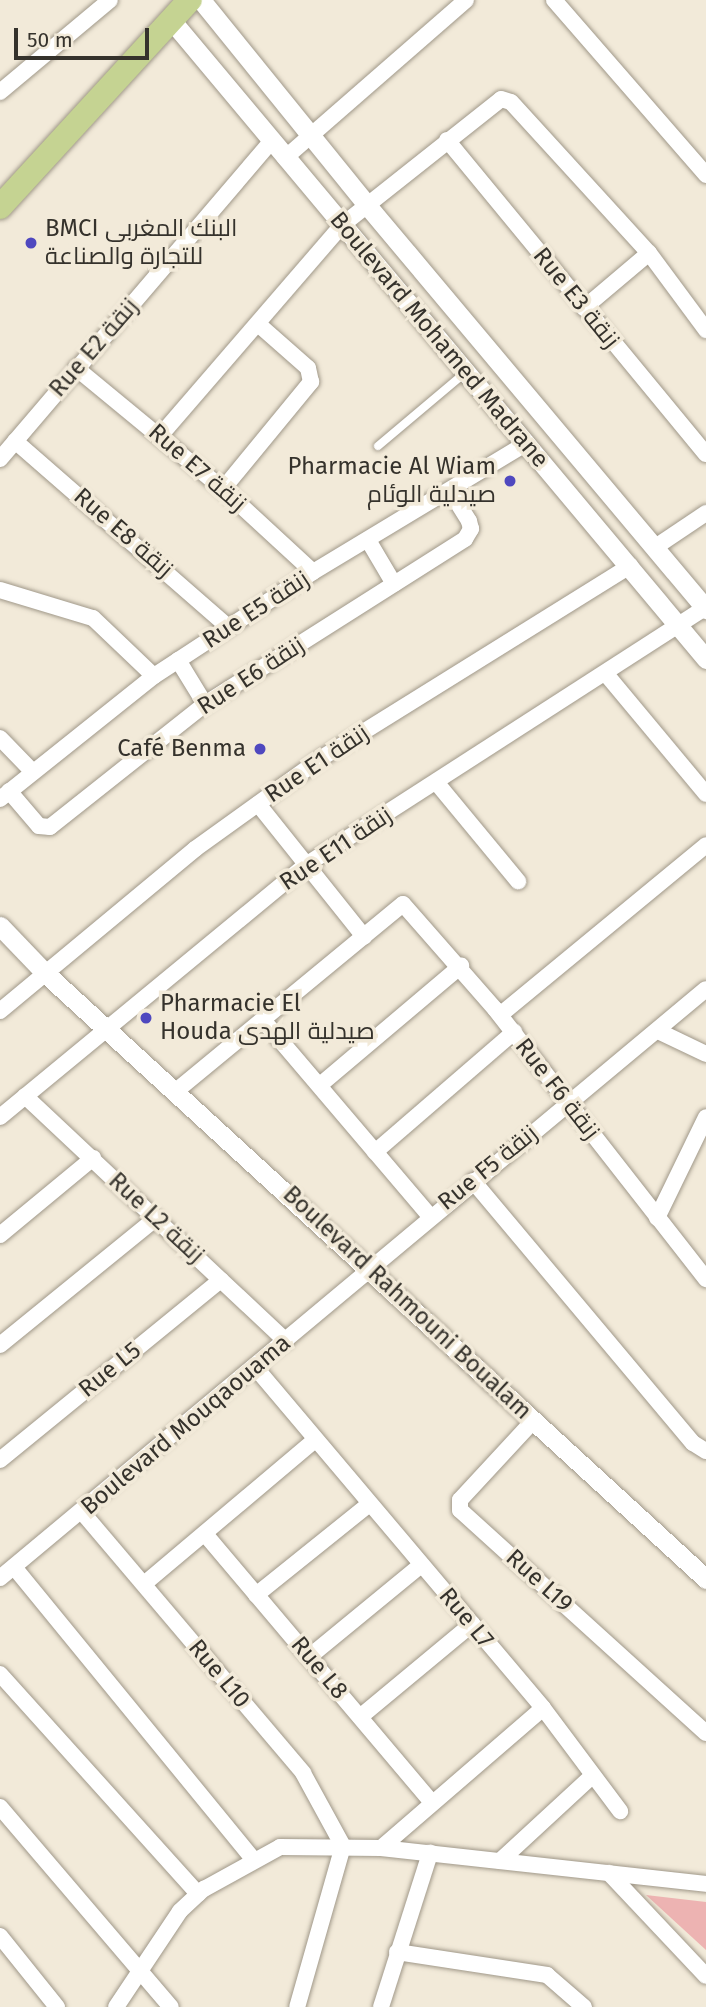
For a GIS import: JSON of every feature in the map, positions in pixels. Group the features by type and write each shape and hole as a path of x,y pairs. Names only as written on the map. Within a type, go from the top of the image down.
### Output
{"main road":[{"path":"0,207 171,10 190,0"}],"street":[{"path":"0,92 110,0"},
{"name":"Boulevard Mohamed Madrane","path":"201,0 366,204 657,546 706,608"},
{"path":"285,158 466,0"},
{"path":"554,0 706,175"},
{"name":"Boulevard Mohamed Madrane","path":"171,10 271,142 706,659"},
{"path":"160,436 259,325 341,226 496,101 511,102 649,254 706,330"},
{"name":"Rue E3 زنقة","path":"447,140 706,454"},
{"name":"Rue E2 زنقة","path":"0,459 271,142"},
{"path":"584,308 649,254"},
{"path":"223,489 311,382 308,368 259,325"},
{"name":"Rue E7 زنقة","path":"76,368 223,489 313,572"},
{"name":"Rue E8 زنقة","path":"15,441 228,628"},
{"name":"Rue E5 زنقة","path":"5,795 154,676 313,572 527,443"},
{"name":"Rue E6 زنقة","path":"5,795 39,826 46,829 205,704 469,534 469,521 450,491"},
{"path":"657,546 706,513"},
{"path":"368,540 394,584"},
{"name":"Rue E1 زنقة","path":"0,1011 195,849 334,750 630,566 657,546"},
{"path":"0,590 93,618 154,676"},
{"name":"Rue E11 زنقة","path":"0,1117 306,865 706,608"},
{"path":"178,660 205,704"},
{"path":"606,674 706,794"},
{"path":"0,738 33,772"},
{"path":"436,782 518,881"},
{"path":"176,1091 364,937 258,804"},
{"path":"500,1015 706,845"},
{"name":"Rue F6 زنقة","path":"364,937 403,904 461,966 706,1279"},
{"path":"0,926 45,973 106,1029"},
{"path":"320,1085 461,966"},
{"name":"Rue F5 زنقة","path":"372,1272 430,1216 706,989"},
{"path":"263,1020 430,1216"},
{"name":"Boulevard Rahmouni Boualam","path":"106,1029 706,1579"},
{"path":"658,1031 706,1054"},
{"path":"375,1152 514,1032"},
{"name":"Rue L2 زنقة","path":"25,1096 286,1341"},
{"path":"657,1218 706,1117"},
{"path":"0,1235 93,1158"},
{"path":"473,1181 693,1443 706,1451"},
{"path":"0,1345 156,1218"},
{"name":"Boulevard Mouqaouama","path":"0,1578 372,1272"},
{"name":"Rue L5","path":"0,1460 221,1280"},
{"name":"Rue L7","path":"255,1367 543,1708 591,1777 620,1811"},
{"name":"Rue L19","path":"534,1420 460,1500 460,1510 706,1733"},
{"path":"144,1584 315,1440"},
{"path":"256,1595 369,1504"},
{"name":"Rue L10","path":"82,1512 303,1773 343,1846"},
{"name":"Rue L8","path":"205,1534 432,1803"},
{"path":"309,1657 421,1564"},
{"path":"14,1567 254,1860"},
{"path":"360,1717 472,1624"},
{"path":"0,1674 198,1894"},
{"path":"381,1848 543,1708"},
{"path":"500,1861 591,1777"},
{"path":"0,1807 171,2007"},
{"path":"297,2007 343,1846"},
{"path":"116,2007 161,1934 198,1894 280,1847 381,1848 706,1884"},
{"path":"381,2007 430,1853"},
{"path":"609,1873 706,1976"},
{"path":"0,1936 57,2007"},
{"path":"397,1952 547,1975 584,2007"}],"lane":[{"path":"378,446 466,372"}],"shaded area":[{"path":"646,1895 706,1902 706,1950"}],"place":[{"name":"BMCI البنك المغربي للتجارة والصناعة","path":"31,243"},
{"name":"Pharmacie Al Wiam صيدلية الوئام","path":"510,481"},
{"name":"Café Benma","path":"260,749"},
{"name":"Pharmacie El Houda صيدلية الهدى","path":"146,1018"}]}
